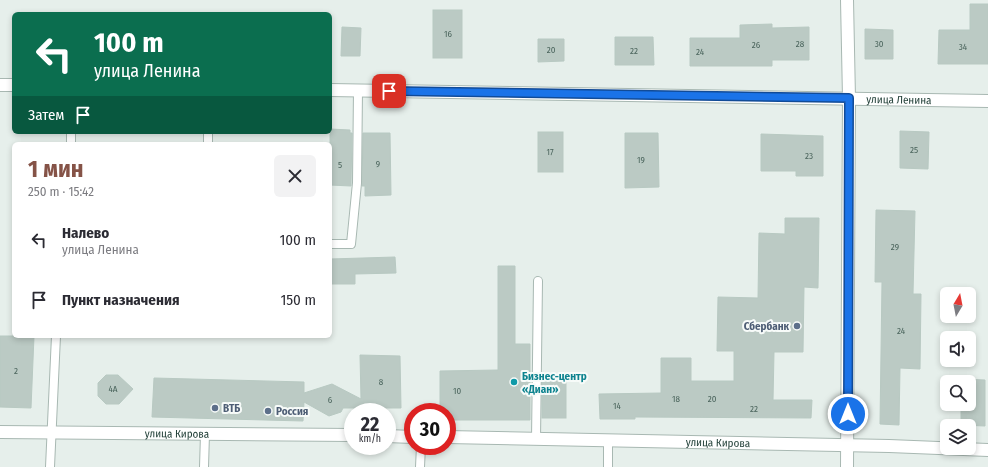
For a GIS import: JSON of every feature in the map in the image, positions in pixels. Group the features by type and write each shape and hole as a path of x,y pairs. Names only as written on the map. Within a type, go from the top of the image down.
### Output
{"street":[{"path":"847,0 849,98 847,467"},
{"path":"0,85 12,85"},
{"name":"улица Ленина","path":"332,90 988,101"},
{"name":"улица Кирова","path":"0,432 344,435"},
{"name":"улица Кирова","path":"456,437 988,450"}],"lane":[{"path":"332,244 350,244 357,183 358,90"},
{"path":"536,439 538,281"},
{"path":"50,467 56,338"},
{"path":"204,467 205,434"},
{"path":"608,441 608,467"},
{"path":"420,467 421,455"}],"building":[{"path":"970,4 988,4 988,64 938,64 939,30 970,30"},
{"path":"433,10 462,10 462,58 433,58"},
{"path":"772,24 772,28 809,27 809,60 772,60 772,66 690,66 690,38 740,38 740,25"},
{"path":"342,27 361,28 360,56 341,56"},
{"path":"865,29 893,30 893,59 865,59"},
{"path":"615,37 653,37 654,65 615,65"},
{"path":"538,39 564,39 564,61 538,62"},
{"path":"332,129 350,130 350,133 352,133 351,186 332,185 332,142 330,142 330,134 332,134"},
{"path":"900,131 929,132 928,169 900,168"},
{"path":"538,132 563,132 563,172 538,172"},
{"path":"363,133 390,133 391,195 365,196 365,186 362,186"},
{"path":"625,133 658,133 659,187 625,188"},
{"path":"761,134 823,136 823,176 796,176 796,171 761,171"},
{"path":"876,210 915,211 913,294 921,294 920,369 900,368 899,425 880,424 882,282 875,282"},
{"path":"785,218 819,218 818,288 804,287 803,352 774,352 773,400 812,400 811,418 635,417 635,419 600,419 599,394 661,393 661,358 691,358 691,381 734,381 734,351 717,351 718,297 758,298 759,233 785,234"},
{"path":"395,257 396,273 355,274 355,284 332,284 332,259"},
{"path":"498,266 515,266 515,344 530,344 530,420 456,420 456,403 440,403 440,371 498,370"},
{"path":"0,336 12,336 12,338 34,338 31,408 0,407"},
{"path":"360,355 400,356 401,408 396,408 396,403 344,403 344,408 341,412 329,416 304,402 303,421 152,417 154,378 304,382 304,393 332,384 361,399"},
{"path":"106,375 118,375 133,389 119,404 106,404 98,396 98,383"},
{"path":"542,377 566,377 566,418 542,418"},
{"path":"976,380 985,380 985,426 976,426 976,419 961,419 961,411 976,411"}],"place":[{"name":"Сбербанк","path":"797,326"},
{"name":"Бизнес-центр «Диан»","path":"514,382"},
{"name":"ВТБ","path":"215,408"},
{"name":"Россия","path":"268,411"}],"route":[{"path":"389,91 849,98 848,414"}]}
